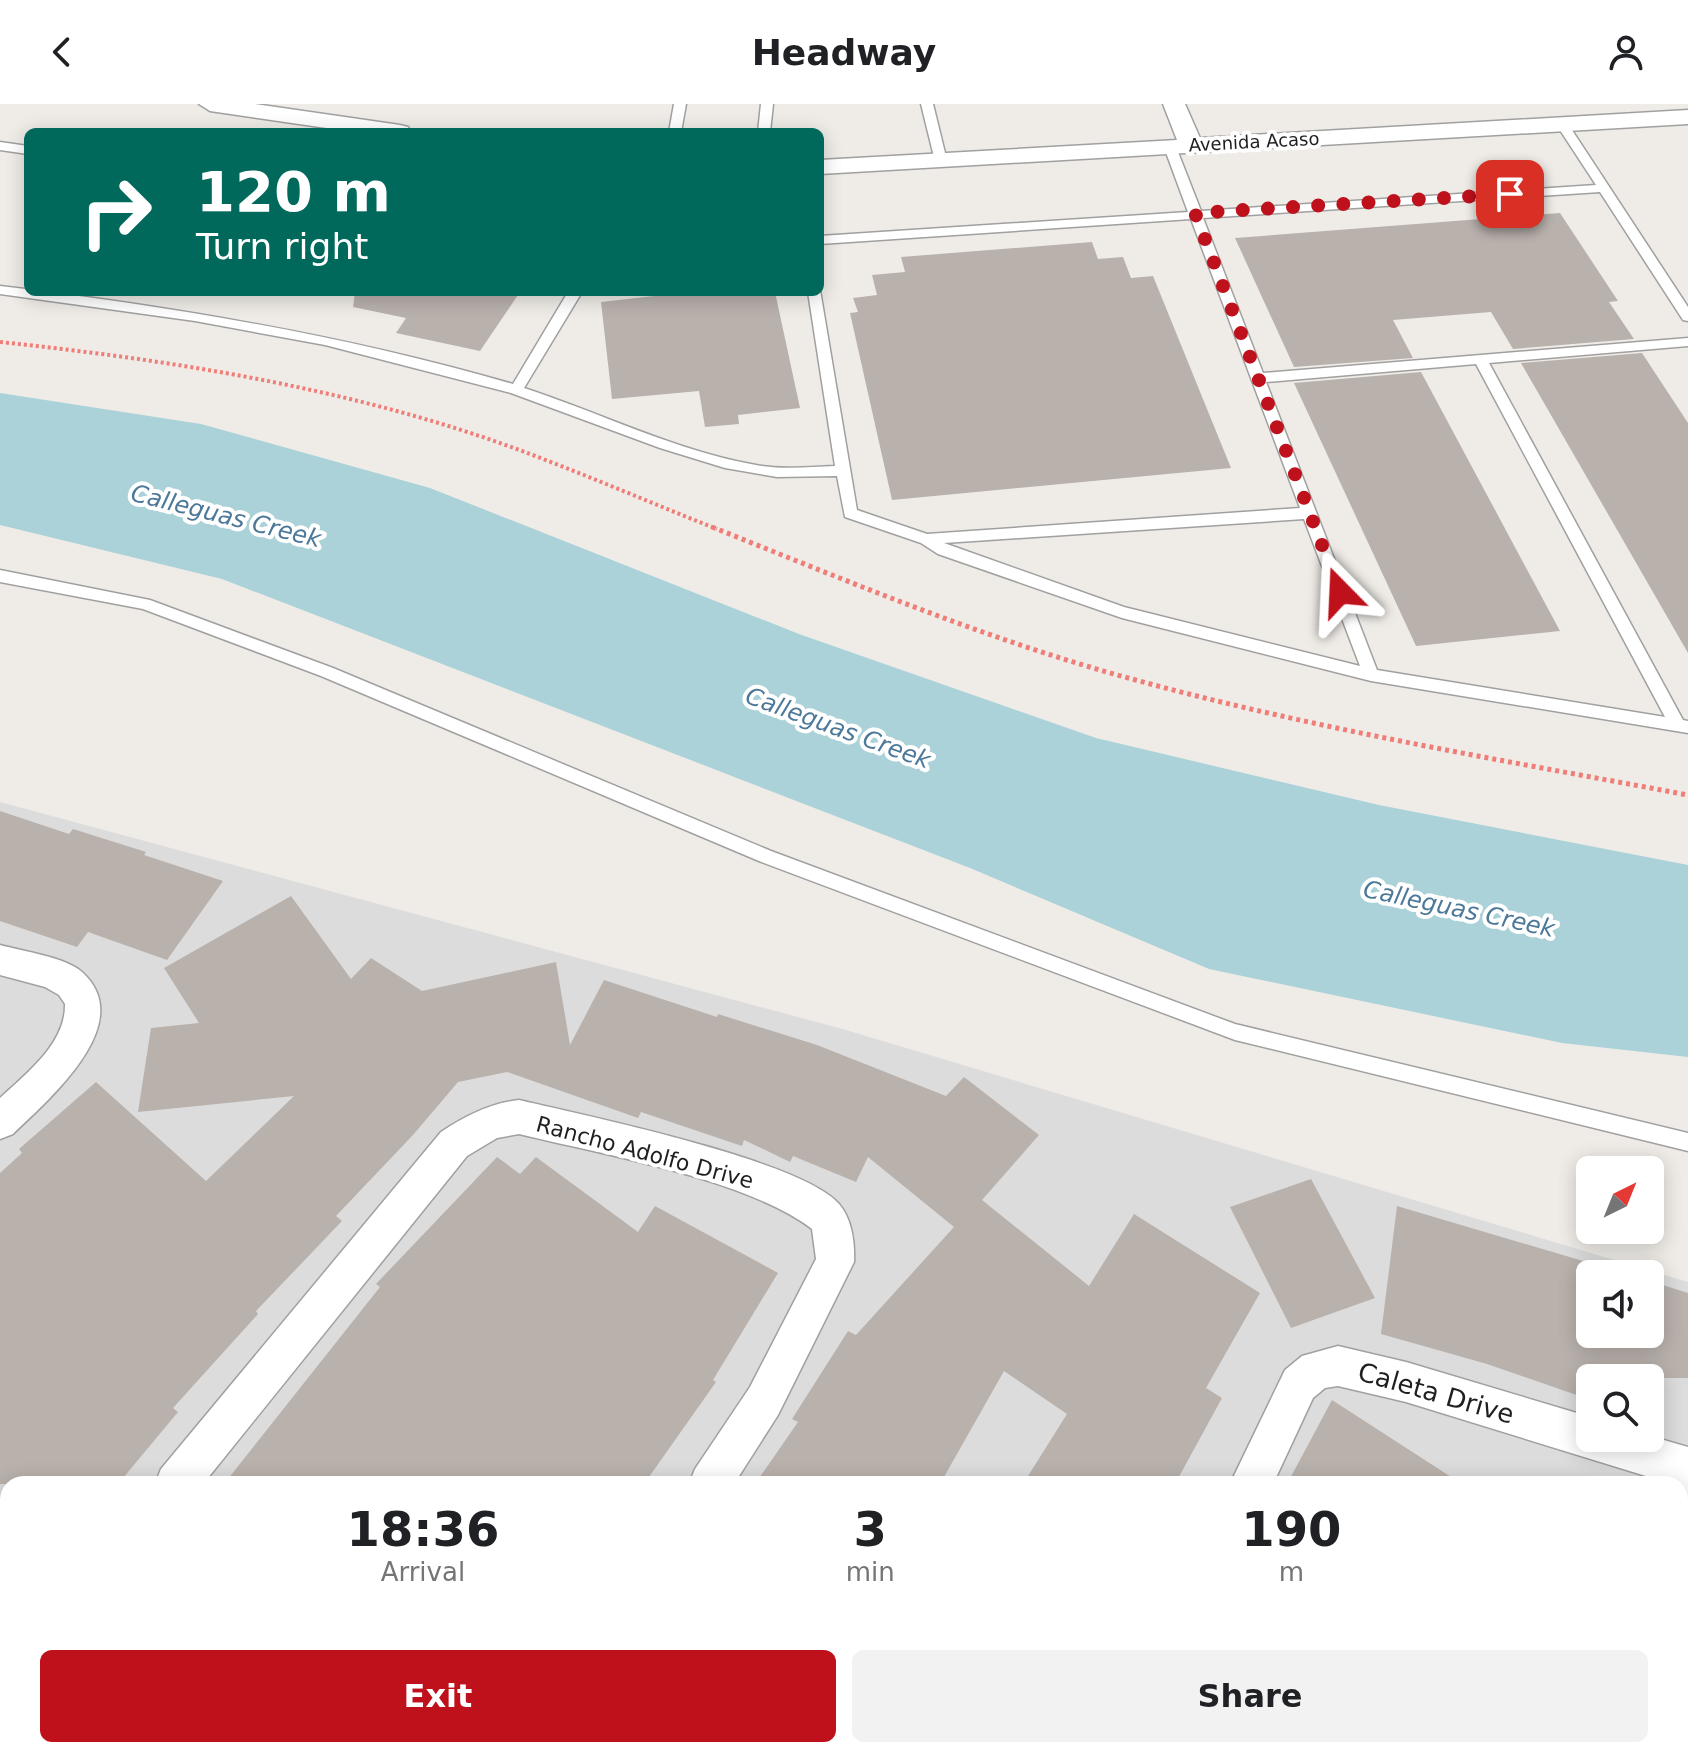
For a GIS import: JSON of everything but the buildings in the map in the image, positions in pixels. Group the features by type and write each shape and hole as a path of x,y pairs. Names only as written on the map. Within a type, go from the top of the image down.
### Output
{"street":[{"path":"210,104 255,107 377,128"},
{"path":"1174,104 1180,146"},
{"path":"1549,104 1562,124"},
{"name":"Avenida Acaso","path":"824,167 1562,124 1686,120"},
{"path":"0,960 69,982 84,1000 84,1020 74,1043 0,1122"},
{"name":"Rancho Adolfo Drive","path":"183,1476 454,1144 481,1125 505,1117 519,1117 653,1150 794,1194 824,1214 836,1239 835,1262 764,1401 715,1476"},
{"name":"Caleta Drive","path":"1255,1476 1299,1384 1316,1370 1338,1366 1406,1382 1576,1434"},
{"name":"Caleta Drive","path":"1636,1452 1688,1468"}],"lane":[{"path":"676,128 680,104"},
{"path":"764,128 767,104"},
{"path":"927,104 941,161"},
{"path":"1562,124 1688,317"},
{"path":"0,158 6,146"},
{"path":"1180,146 1195,213 1371,675"},
{"path":"824,240 1604,188"},
{"path":"0,290 24,293"},
{"path":"45,296 224,320 363,349 516,390 704,457 759,471 841,471"},
{"path":"516,390 573,296"},
{"path":"816,296 850,513 926,539 943,550 1122,612 1371,675 1683,726"},
{"path":"1258,378 1688,342"},
{"path":"1481,360 1683,726"},
{"path":"926,539 1310,513"},
{"path":"0,576 159,609 327,672 765,856 1235,1032 1688,1142"}],"path":[{"path":"0,342 130,356 252,378 366,404 502,444 937,616 1131,679 1374,736 1688,795"}],"shaded area":[{"path":"0,802 846,1030 1614,1260 1576,1260 1576,1348 1664,1348 1664,1275 1688,1282 1688,1476 0,1476"}],"water":[{"name":"Calleguas Creek","path":"0,393 201,424 430,488 799,634 1096,738 1379,805 1688,865 1688,1057 1562,1043 1209,969 970,868 222,579 0,525"}],"route":[{"path":"1340,592 1195,213 1510,194"}]}
